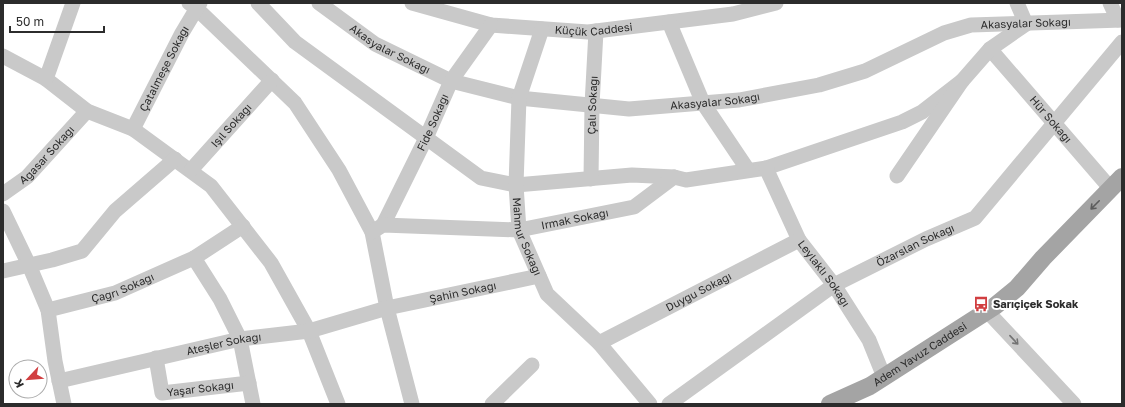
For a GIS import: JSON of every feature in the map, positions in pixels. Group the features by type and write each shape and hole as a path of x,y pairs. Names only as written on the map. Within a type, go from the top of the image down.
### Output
{"main road":[{"name":"Adem Yavuz Caddesi","path":"830,404 870,386 987,312 1017,288 1043,258 1117,187"}],"street":[{"path":"46,79 73,3"},
{"path":"258,3 295,42 481,178 516,185 632,175 686,180 766,168 902,122 922,112 962,81"},
{"name":"Akasyalar Sokağı","path":"320,3 375,44 451,81 519,98 629,109 739,100 820,85 865,71 944,33 971,25 1120,20"},
{"name":"Küçük Caddesi","path":"412,3 490,25 588,32 733,14 776,3"},
{"path":"898,176 962,81 990,49 1026,24 1017,3"},
{"path":"1110,3 1120,20"},
{"path":"195,5 295,103 377,228 387,308 412,404"},
{"name":"Çatalmeşe Sokağı","path":"133,129 195,5"},
{"path":"669,22 703,103 748,170"},
{"name":"Fide Sokağı","path":"377,228 426,138 451,81 490,25"},
{"name":"Mahmur Sokağı","path":"542,29 519,98 516,185 519,230 547,294 599,343 650,404"},
{"name":"Çalı Sokağı","path":"591,178 592,106 596,31"},
{"name":"Özarslan Sokağı","path":"669,404 834,285 926,239 974,218 1122,42"},
{"name":"Hür Sokağı","path":"990,49 1054,123 1117,187"},
{"path":"3,56 46,79 87,111 133,129 211,186 271,263 309,331 338,404"},
{"name":"Işıl Sokağı","path":"191,170 272,80"},
{"name":"Ağasar Sokağı","path":"3,194 27,177 87,111"},
{"path":"3,271 82,251 115,211 175,159"},
{"name":"Leylaklı Sokağı","path":"766,168 799,240 834,285 869,340 884,377"},
{"name":"Irmak Sokağı","path":"377,228 519,230 634,207 674,178"},
{"path":"3,211 29,265 48,310 55,361 64,404"},
{"name":"Çağrı Sokağı","path":"48,310 115,293 194,258 243,226"},
{"name":"Duygu Sokağı","path":"599,343 799,240"},
{"path":"194,258 220,299 240,339 253,404"},
{"name":"Şahin Sokağı","path":"387,308 539,276"},
{"name":"Ateşler Sokağı","path":"60,381 240,339 309,331 387,308"},
{"path":"987,312 1074,404"},
{"name":"Yaşar Sokağı","path":"156,358 162,393 249,383"},
{"path":"492,404 532,365"}],"place":[{"name":"Sarıçiçek Sokak","path":"981,304"}]}
